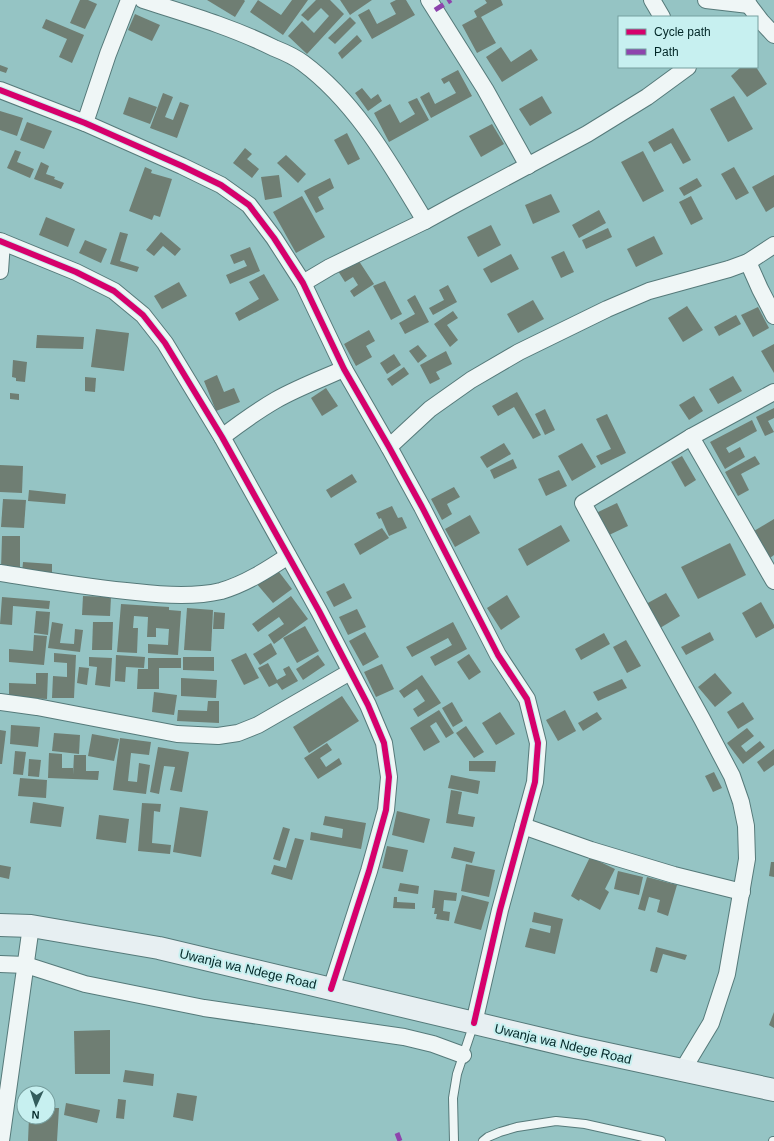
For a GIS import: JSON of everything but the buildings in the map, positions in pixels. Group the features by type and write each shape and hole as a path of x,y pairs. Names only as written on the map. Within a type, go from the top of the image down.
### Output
{"main road":[{"name":"Uwanja wa Ndege Road","path":"0,925 31,926 159,948 398,1006 682,1071 774,1090"}],"street":[{"path":"85,123 108,54 129,0"},
{"path":"142,0 214,22 251,36 303,63 332,87 360,120 393,167 426,221"},
{"path":"429,0 484,89 528,166"},
{"path":"652,0 661,16"},
{"path":"706,0 747,2 764,19 774,35"},
{"path":"304,283 330,268 426,221 587,134 647,97 687,68"},
{"path":"0,90 85,123 189,169 221,185 249,205 274,238 304,283 344,370 426,514 498,655 527,699 538,743 535,782 499,917 474,1023"},
{"path":"0,271 1,242 76,272 114,291 142,314 165,343 222,437 319,611 368,705 384,743 389,777 386,810 363,892 331,989"},
{"path":"389,447 430,409 471,380 519,352 607,309 649,291 729,269 748,262 774,244"},
{"path":"748,262 774,316"},
{"path":"222,437 249,416 276,400 344,370"},
{"path":"682,1071 711,1023 727,974 747,859 746,826 741,802 732,776 584,503 691,437 774,392"},
{"path":"691,437 774,581"},
{"path":"0,573 105,589 162,595 192,594 220,591 255,577 288,556"},
{"path":"0,702 38,707 177,734 218,736 238,733 258,725 350,672"},
{"path":"523,826 598,852 674,875 742,892"},
{"path":"1,1141 31,926"},
{"path":"0,964 26,965 85,984 211,1010 404,1037 432,1044 462,1055"}],"lane":[{"path":"454,1141 453,1098 457,1074 462,1055 474,1023"},
{"path":"483,1141 500,1132 517,1127 556,1121 585,1124 661,1141"}],"marked path":[{"path":"435,10 451,0"},
{"path":"397,1133 400,1141"}],"cycle path":[{"path":"0,90 85,123 182,166 221,185 249,205 274,238 303,283 344,369 422,507 498,655 527,699 538,743 535,782 500,910 474,1023"},
{"path":"0,241 76,272 114,291 143,315 165,343 222,437 319,611 368,705 384,743 389,777 386,810 369,871 331,989"}]}
